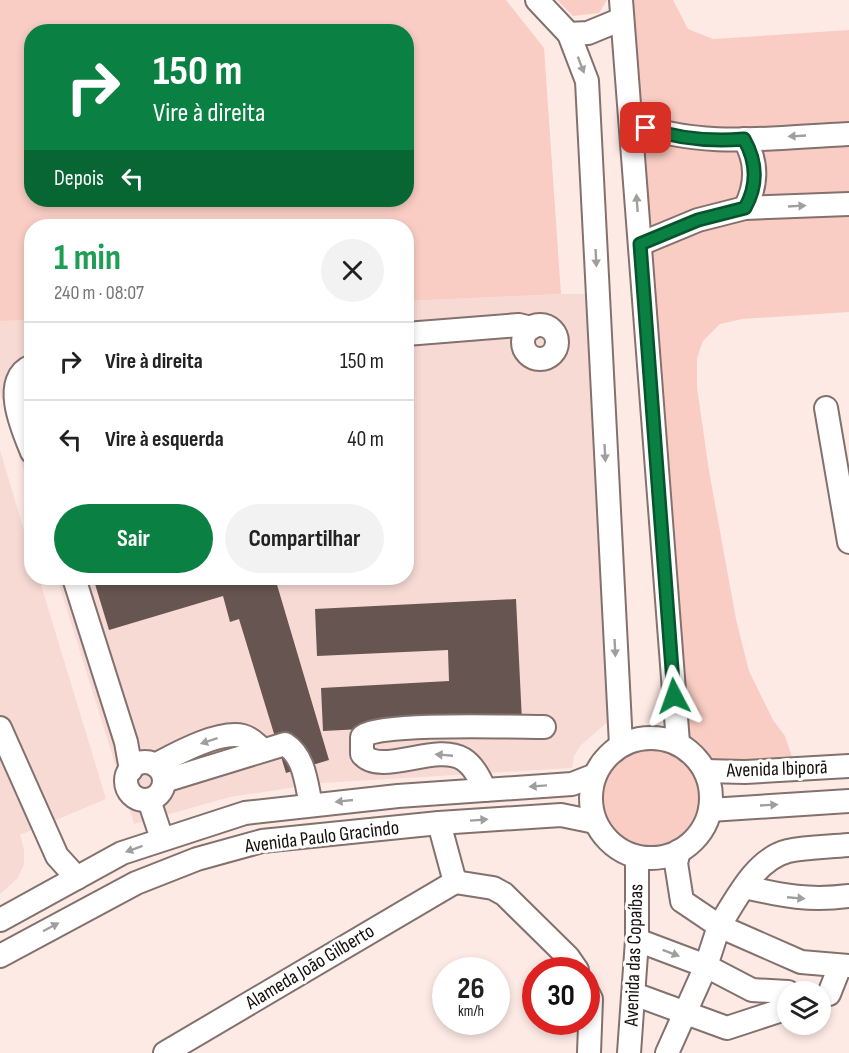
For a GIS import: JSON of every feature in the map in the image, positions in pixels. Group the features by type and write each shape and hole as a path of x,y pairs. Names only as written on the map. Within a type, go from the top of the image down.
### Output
{"street":[{"path":"537,0 569,34 587,81 621,745"},
{"path":"569,34 588,33 621,10 678,743"},
{"path":"631,122 682,138 724,141 849,134"},
{"path":"744,139 755,169 753,190 745,208"},
{"path":"640,244 690,223 745,208 849,204"},
{"path":"414,333 519,325 527,334"},
{"path":"24,371 20,374 15,388 19,418 24,431"},
{"path":"825,408 849,542"},
{"path":"77,585 126,742 149,770 160,793 149,800 142,800 131,794 126,782 149,770 189,776 262,749 285,744 295,750 303,769 311,805"},
{"path":"485,790 478,776 462,758 436,754 375,762 368,760 362,754 362,737 375,730 405,728 544,727"},
{"path":"0,728 57,856 77,878"},
{"path":"649,738 678,743 694,755 705,771 711,790 710,810 704,826 694,840 680,851 666,856 637,856 620,850 605,838 595,822 591,799 595,775 605,758 621,745 649,738"},
{"name":"Avenida Ibiporã","path":"705,771 745,772 849,766"},
{"name":"Avenida Paulo Gracindo","path":"0,920 122,853 162,838 245,813 311,805 572,784 595,775"},
{"path":"149,800 162,838"},
{"name":"Avenida Ibiporã","path":"710,810 849,801"},
{"name":"Avenida Paulo Gracindo","path":"0,956 136,883 197,859 262,841 439,823 561,815 595,822"},
{"path":"439,823 454,882 493,888 504,894 568,957"},
{"path":"667,1053 706,966 719,926 745,887 771,857 787,852 849,845"},
{"path":"680,851 676,863 682,901 719,926 801,962 845,966 831,993"},
{"name":"Avenida das Copaíbas","path":"629,1053 637,940 637,856"},
{"name":"Alameda João Gilberto","path":"165,1053 454,882"},
{"path":"745,887 792,898 823,899 849,896"},
{"path":"637,940 706,966 752,990 777,991"},
{"path":"634,994 728,1028 777,1012"},
{"path":"589,1053 590,1035"}],"shaded area":[{"path":"0,0 506,0 544,48 561,294 414,301 414,219 24,219 24,320 0,321"},
{"path":"557,0 607,0 599,13 573,16"},
{"path":"621,0 673,0 688,29 713,39 849,30 849,312 742,319 720,324 703,341 697,358 697,387 709,471 736,619 749,671 773,720 785,736 796,769 705,771 678,743"},
{"path":"588,294 611,719 581,745 574,756 572,768 323,783 230,797 134,824 59,585 414,585 414,301"},
{"path":"24,320 24,472 0,393 0,321"},
{"path":"0,450 24,531 24,585 41,585 106,799 20,835 24,849 24,864 18,878 0,894"},
{"path":"651,749 670,752 685,763 696,778 699,797 696,816 685,831 670,842 651,845 632,842 617,831 606,816 603,797 606,778 617,763 632,752"}],"building":[{"path":"95,585 277,585 329,760 286,773 239,619 230,622 223,596 109,630"},
{"path":"516,599 522,721 323,731 321,688 449,681 448,650 317,656 315,609"}],"route":[{"path":"646,128 682,138 724,141 744,139 750,148 755,169 753,190 745,208 698,220 640,244 674,696"}]}
